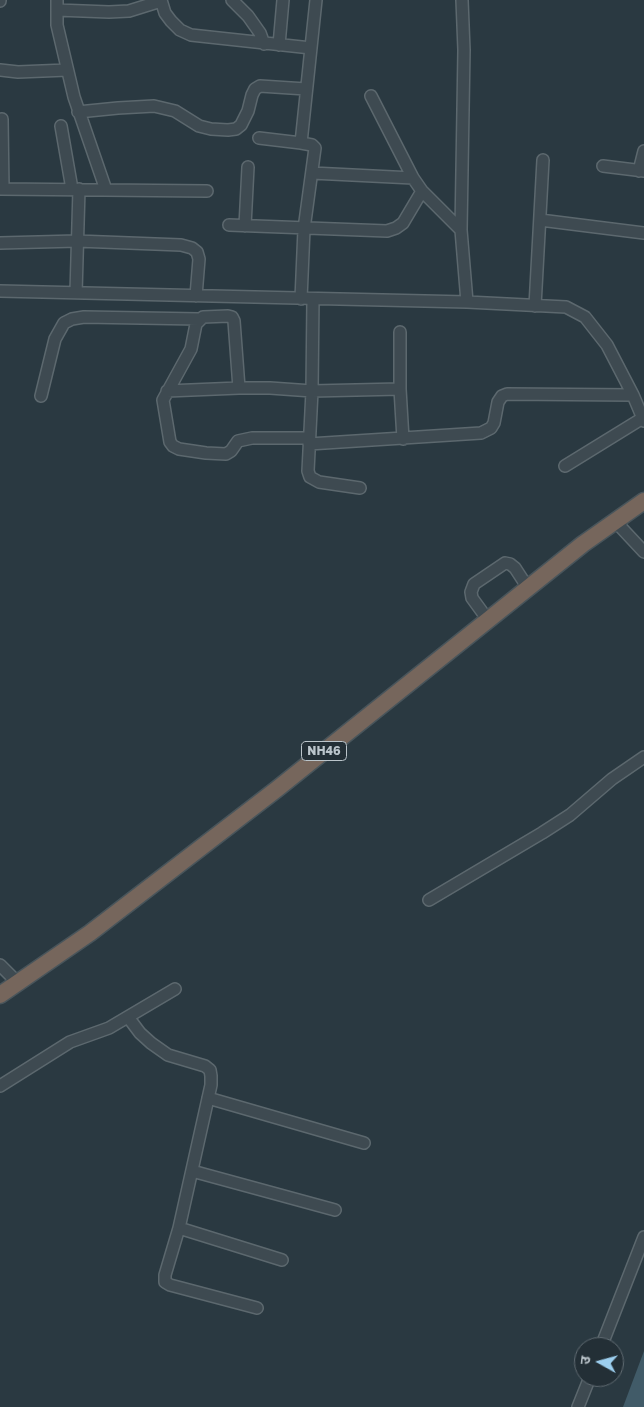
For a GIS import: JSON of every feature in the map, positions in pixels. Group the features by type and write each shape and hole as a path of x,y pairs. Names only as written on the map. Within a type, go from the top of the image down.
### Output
{"highway":[{"name":"NH46","path":"0,995 90,933 277,789 583,544 644,501"}],"street":[{"path":"232,0 248,16 260,33 264,44"},
{"path":"279,45 283,0"},
{"path":"301,143 316,0"},
{"path":"462,0 464,50 461,230 467,302"},
{"path":"106,190 78,112 58,25 57,5 109,12 129,11 161,1 165,13 171,21 180,30 191,35 311,48"},
{"path":"0,70 34,72 68,70"},
{"path":"78,112 154,106 175,111 199,126 228,130 236,129 241,125 248,111 252,95 260,86 306,89"},
{"path":"371,96 413,178 422,191 461,230"},
{"path":"2,118 2,188 207,191"},
{"path":"61,126 75,189 76,293"},
{"path":"259,138 301,143 312,145 315,148 304,229 301,299"},
{"path":"603,166 641,171 644,151"},
{"path":"535,306 543,160"},
{"path":"245,226 248,167"},
{"path":"312,173 413,178"},
{"path":"229,225 387,231 403,224 422,191"},
{"path":"540,220 644,233"},
{"path":"0,243 77,241 182,245 192,248 197,252 199,259 196,296"},
{"path":"0,291 467,302 566,307 585,317 607,345 633,395 643,420 565,466"},
{"path":"208,296 204,318 196,324 191,349 163,400 170,442 179,449 226,454 231,451 238,441 252,438 309,441 403,439 481,433 486,431 494,422 498,402 502,396 507,394 633,395"},
{"path":"313,299 312,391 308,471 313,480 360,488"},
{"path":"41,396 55,339 64,323 72,318 84,317 204,318 228,316 234,321 239,388"},
{"path":"400,332 400,389 403,439"},
{"path":"167,391 239,388 312,391 400,389"},
{"path":"615,521 644,552"},
{"path":"488,620 472,598 471,592 474,584 505,563 515,568 528,588"},
{"path":"429,900 542,833 644,757"},
{"path":"0,965 18,983"},
{"path":"0,1086 70,1042 109,1028 176,989"},
{"path":"128,1017 140,1033 161,1050 179,1060 205,1066 210,1070 211,1085 179,1228 165,1275 166,1282 256,1308"},
{"path":"208,1098 364,1143"},
{"path":"192,1171 335,1210"},
{"path":"179,1228 282,1260"},
{"path":"605,1337 644,1237"},
{"path":"578,1407 586,1387"}],"water":[{"path":"644,1351 644,1407 623,1407"}]}
